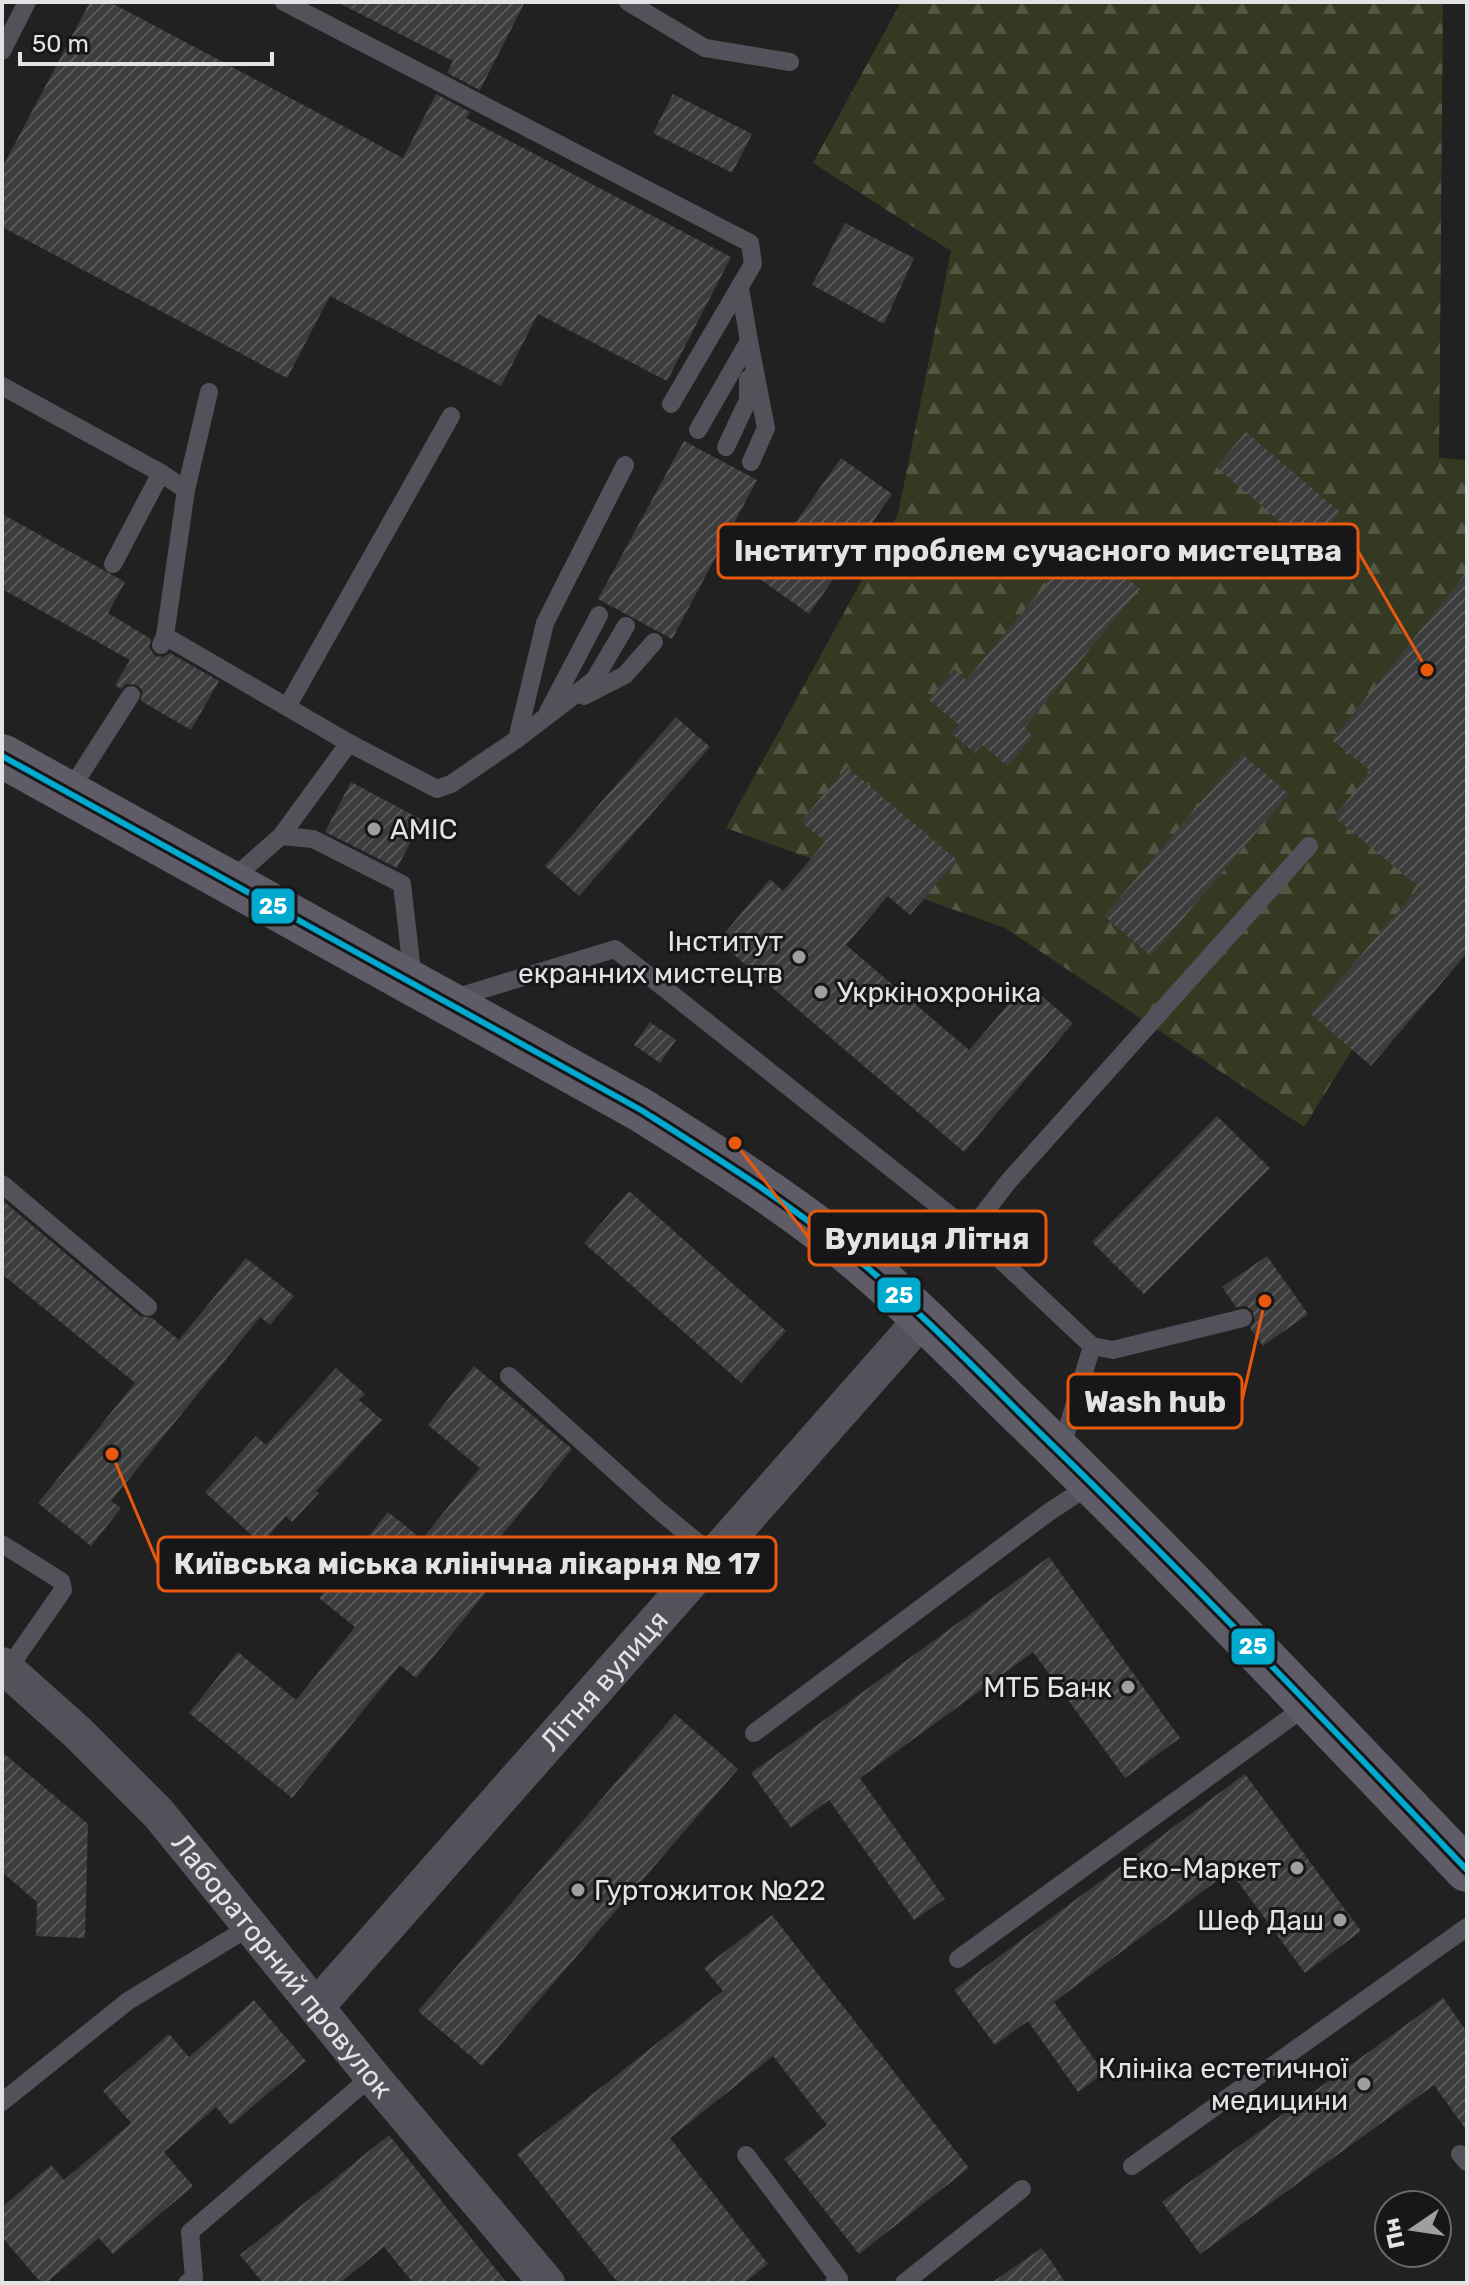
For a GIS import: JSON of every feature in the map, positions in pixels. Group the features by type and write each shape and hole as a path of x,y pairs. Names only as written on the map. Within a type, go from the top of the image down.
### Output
{"main road":[{"path":"2,756 641,1110 729,1165 843,1248 1060,1452 1309,1704 1467,1870"}],"street":[{"name":"Літня вулиця","path":"317,2006 922,1319"},
{"name":"Лабораторний провулок","path":"5,1667 77,1732 159,1814 372,2076 547,2283"}],"lane":[{"path":"2,51 27,2"},
{"path":"284,2 750,243 753,264 671,404"},
{"path":"628,2 705,48 790,62"},
{"path":"740,288 766,428 751,462"},
{"path":"698,430 749,341"},
{"path":"726,447 748,400 749,341"},
{"path":"2,386 161,473 186,490"},
{"path":"209,392 186,490 163,640 437,789 451,784 517,739 594,680 626,626"},
{"path":"287,707 451,416"},
{"path":"517,739 545,623 625,465"},
{"path":"113,564 161,473"},
{"path":"546,716 599,615"},
{"path":"546,716 625,675 654,642"},
{"path":"69,792 131,695"},
{"path":"230,881 281,836 349,743"},
{"path":"281,836 313,839 402,884 430,992 615,949 970,1231 1092,1346 1113,1350 1243,1318"},
{"path":"970,1231 1008,1182 1309,846"},
{"path":"2,1184 148,1307"},
{"path":"1060,1452 1092,1346"},
{"path":"509,1376 714,1556"},
{"path":"754,1733 1049,1512 1092,1484"},
{"path":"2,1544 63,1585 45,1619 5,1667"},
{"path":"958,1959 1309,1704"},
{"path":"2,2102 128,2001 251,1926"},
{"path":"1132,2166 1467,1927"},
{"path":"187,2283 194,2278 190,2232 372,2076"},
{"path":"746,2155 839,2279 834,2283"},
{"path":"904,2283 1022,2189"}],"green space":[{"path":"901,2 1443,2 1439,458 1467,460 1467,865 1304,1127 1005,928 726,828 898,514 951,251 813,163"}],"building":[{"path":"90,2 110,2 403,158 436,94 470,112 466,118 731,257 667,381 538,314 501,386 330,296 287,378 2,227 2,168"},
{"path":"337,2 525,2 480,90 447,73 453,61"},
{"path":"673,94 752,134 732,173 653,133"},
{"path":"845,223 914,258 884,324 812,285"},
{"path":"1246,432 1340,512 1310,547 1216,467"},
{"path":"684,441 757,480 672,639 598,599"},
{"path":"841,458 892,494 809,614 757,577"},
{"path":"2,514 125,582 108,613 151,639 149,647 155,656 163,657 170,653 219,681 191,730 141,701 142,690 137,685 126,684 121,689 115,685 130,660 2,589"},
{"path":"1082,541 1140,589 1024,728 1033,736 1008,766 982,745 975,753 951,733 959,725 929,700 954,669 966,680"},
{"path":"1467,572 1467,953 1371,1066 1311,1014 1419,887 1334,817 1371,771 1332,740"},
{"path":"676,717 710,747 579,896 545,866"},
{"path":"1242,754 1289,794 1151,956 1104,916"},
{"name":"Інститут екранних мистецтв","path":"847,767 957,860 910,915 888,896 846,945 969,1050 1027,983 1073,1023 964,1152 718,941 770,879 783,891 825,842 801,821"},
{"path":"351,782 422,820 397,868 325,832"},
{"path":"650,1022 676,1040 660,1063 634,1045"},
{"path":"1217,1116 1270,1168 1144,1294 1092,1242"},
{"path":"629,1191 786,1331 741,1383 584,1243"},
{"path":"2,1200 140,1316 152,1318 179,1340 246,1258 294,1296 270,1325 260,1317 111,1501 121,1508 91,1546 38,1503 135,1383 2,1274"},
{"path":"1267,1256 1308,1314 1263,1346 1250,1328 1255,1321 1252,1310 1246,1306 1236,1307 1222,1287"},
{"path":"474,1366 572,1449 468,1577 486,1592 416,1678 400,1665 292,1798 189,1713 238,1652 296,1700 355,1627 319,1598 388,1512 422,1539 480,1468 428,1425"},
{"path":"336,1368 365,1394 359,1400 382,1420 316,1491 319,1493 292,1522 286,1516 261,1544 205,1492 256,1436 266,1445"},
{"path":"1049,1557 1180,1738 1125,1778 1033,1652 860,1778 945,1899 914,1920 829,1800 791,1828 751,1773"},
{"name":"Гуртожиток №22","path":"675,1714 738,1769 482,2066 418,2011"},
{"path":"2,1752 88,1824 85,1938 36,1936 37,1902 2,1872"},
{"path":"1245,1774 1361,1931 1305,1973 1230,1871 1054,2002 1104,2073 1078,2092 1028,2021 995,2045 954,1990"},
{"path":"772,1915 969,2168 859,2254 784,2159 827,2125 773,2056 670,2138 768,2264 744,2283 618,2283 517,2154 723,1991 704,1968"},
{"path":"1443,1998 1467,2032 1467,2131 1434,2085 1200,2254 1162,2202"},
{"path":"254,2000 306,2061 231,2125 216,2107 164,2152 193,2186 113,2254 99,2238 46,2283 41,2283 2,2237 2,2207 51,2165 64,2180 131,2123 103,2091 169,2034 189,2057"},
{"path":"389,2135 507,2283 413,2283 384,2247 340,2283 263,2283 240,2255"},
{"path":"1042,2248 1066,2283 991,2283"}],"transit line":[{"name":"25","path":"2,756 641,1110 743,1175 817,1228 868,1268 970,1363 1205,1597 1467,1870"}],"place":[{"name":"Інститут проблем сучасного мистецтва","path":"1427,670"},
{"name":"AMIC","path":"374,829"},
{"name":"Інститут екранних мистецтв","path":"799,957"},
{"name":"Укркінохроніка","path":"821,992"},
{"name":"Вулиця Літня","path":"735,1143"},
{"name":"Wash hub","path":"1265,1301"},
{"name":"Київська міська клінічна лікарня № 17","path":"112,1454"},
{"name":"МТБ Банк","path":"1128,1687"},
{"name":"Еко-Маркет","path":"1297,1868"},
{"name":"Гуртожиток №22","path":"578,1890"},
{"name":"Шеф Даш","path":"1340,1920"},
{"name":"Клініка естетичної медицини","path":"1364,2084"}]}
